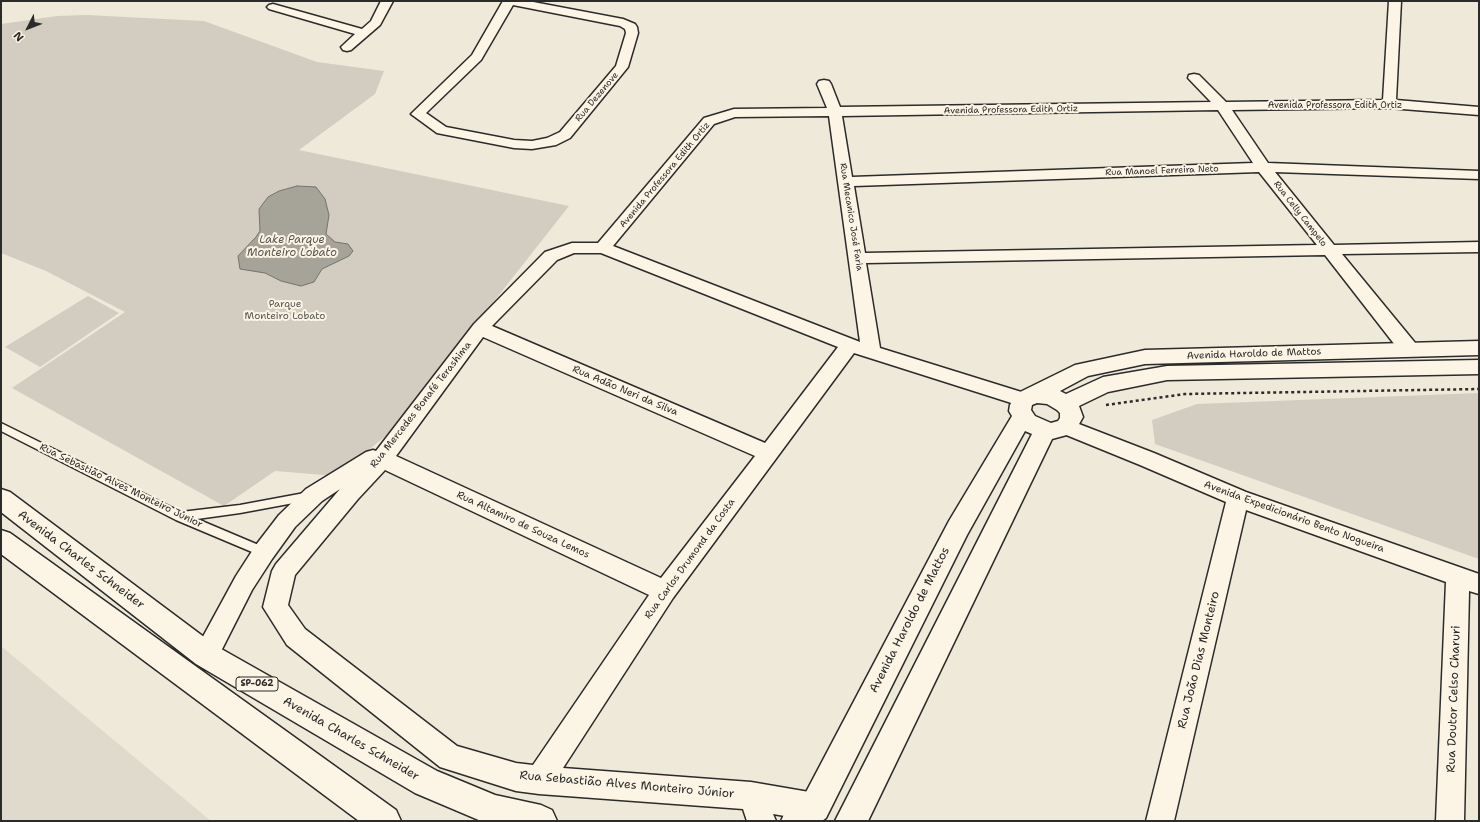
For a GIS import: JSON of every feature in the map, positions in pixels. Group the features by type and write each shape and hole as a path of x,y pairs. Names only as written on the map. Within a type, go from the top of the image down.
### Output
{"street":[{"path":"283,1 274,7 364,33"},
{"path":"347,47 376,23 387,1"},
{"name":"Rua Dezenove","path":"510,1 623,23 631,27 632,33 622,67 565,135 551,142 532,145 514,144 442,130 418,114 477,57 510,1"},
{"path":"1388,104 1395,1"},
{"name":"Rua Celly Campelo","path":"1194,78 1224,107 1263,167 1409,349"},
{"name":"Rua Mecanico José Faria","path":"824,84 835,112 858,258 861,348"},
{"name":"Avenida Professora Edith Ortiz","path":"603,248 709,121 734,113 1388,104 1479,111"},
{"name":"Rua Manoel Ferreira Neto","path":"845,182 1263,167 1479,175"},
{"path":"858,258 1479,247"},
{"name":"Rua Mercedes Bonafé Terashima","path":"275,607 284,571 350,493 388,452 480,328 551,256 572,248 603,248"},
{"path":"603,248 861,348 1027,404 1051,396 1061,418"},
{"name":"Rua Adão Neri da Silva","path":"480,328 769,453"},
{"name":"Rua Carlos Drumond da Costa","path":"539,780 664,591 769,453 861,348"},
{"name":"Avenida Haroldo de Mattos","path":"806,814 958,528 1027,404 1082,370 1145,357 1479,348"},
{"name":"Avenida Haroldo de Mattos","path":"1061,418 1103,385 1167,373 1479,367"},
{"path":"1027,404 1034,426 1061,418"},
{"path":"851,821 1061,418"},
{"name":"Avenida Expedicionário Bento Nogueira","path":"1061,418 1147,459 1238,498 1468,581"},
{"path":"206,655 244,583 264,552 287,521 314,495 388,452"},
{"name":"Rua Altamiro de Souza Lemos","path":"388,452 664,591"},
{"name":"Rua João Dias Monteiro","path":"1160,821 1238,498"},
{"name":"Avenida Charles Schneider","path":"1,499 206,655 426,782 495,811 541,821"},
{"path":"1,540 385,821"},
{"name":"Rua Doutor Celso Charuri","path":"1450,821 1468,581"},
{"name":"Rua Sebastião Alves Monteiro Júnior","path":"275,607 296,637 450,757 516,776 539,780 751,796 806,814"},
{"path":"751,796 762,821"}],"lane":[{"name":"Rua Sebastião Alves Monteiro Júnior","path":"1,427 180,517 264,552"},
{"path":"180,517 240,509 314,495"}],"path":[{"path":"1061,418 1185,394 1479,389"}],"shaded area":[{"path":"1,646 211,821 1,821"}],"green space":[{"name":"Parque Monteiro Lobato","path":"87,15 204,21 317,62 384,71 375,94 299,150 569,206 392,431 336,476 275,471 224,506 12,388 125,312 46,271 1,253 1,24 57,16"},
{"path":"88,296 119,313 40,367 5,347"},
{"path":"1479,393 1479,559 1155,444 1152,420 1197,404"}],"water":[{"name":"Lake Parque Monteiro Lobato","path":"297,186 316,187 325,199 329,215 326,234 335,242 348,244 353,251 349,256 322,269 314,282 301,286 281,281 265,273 240,269 238,256 260,231 259,209 268,197 279,191"}]}
